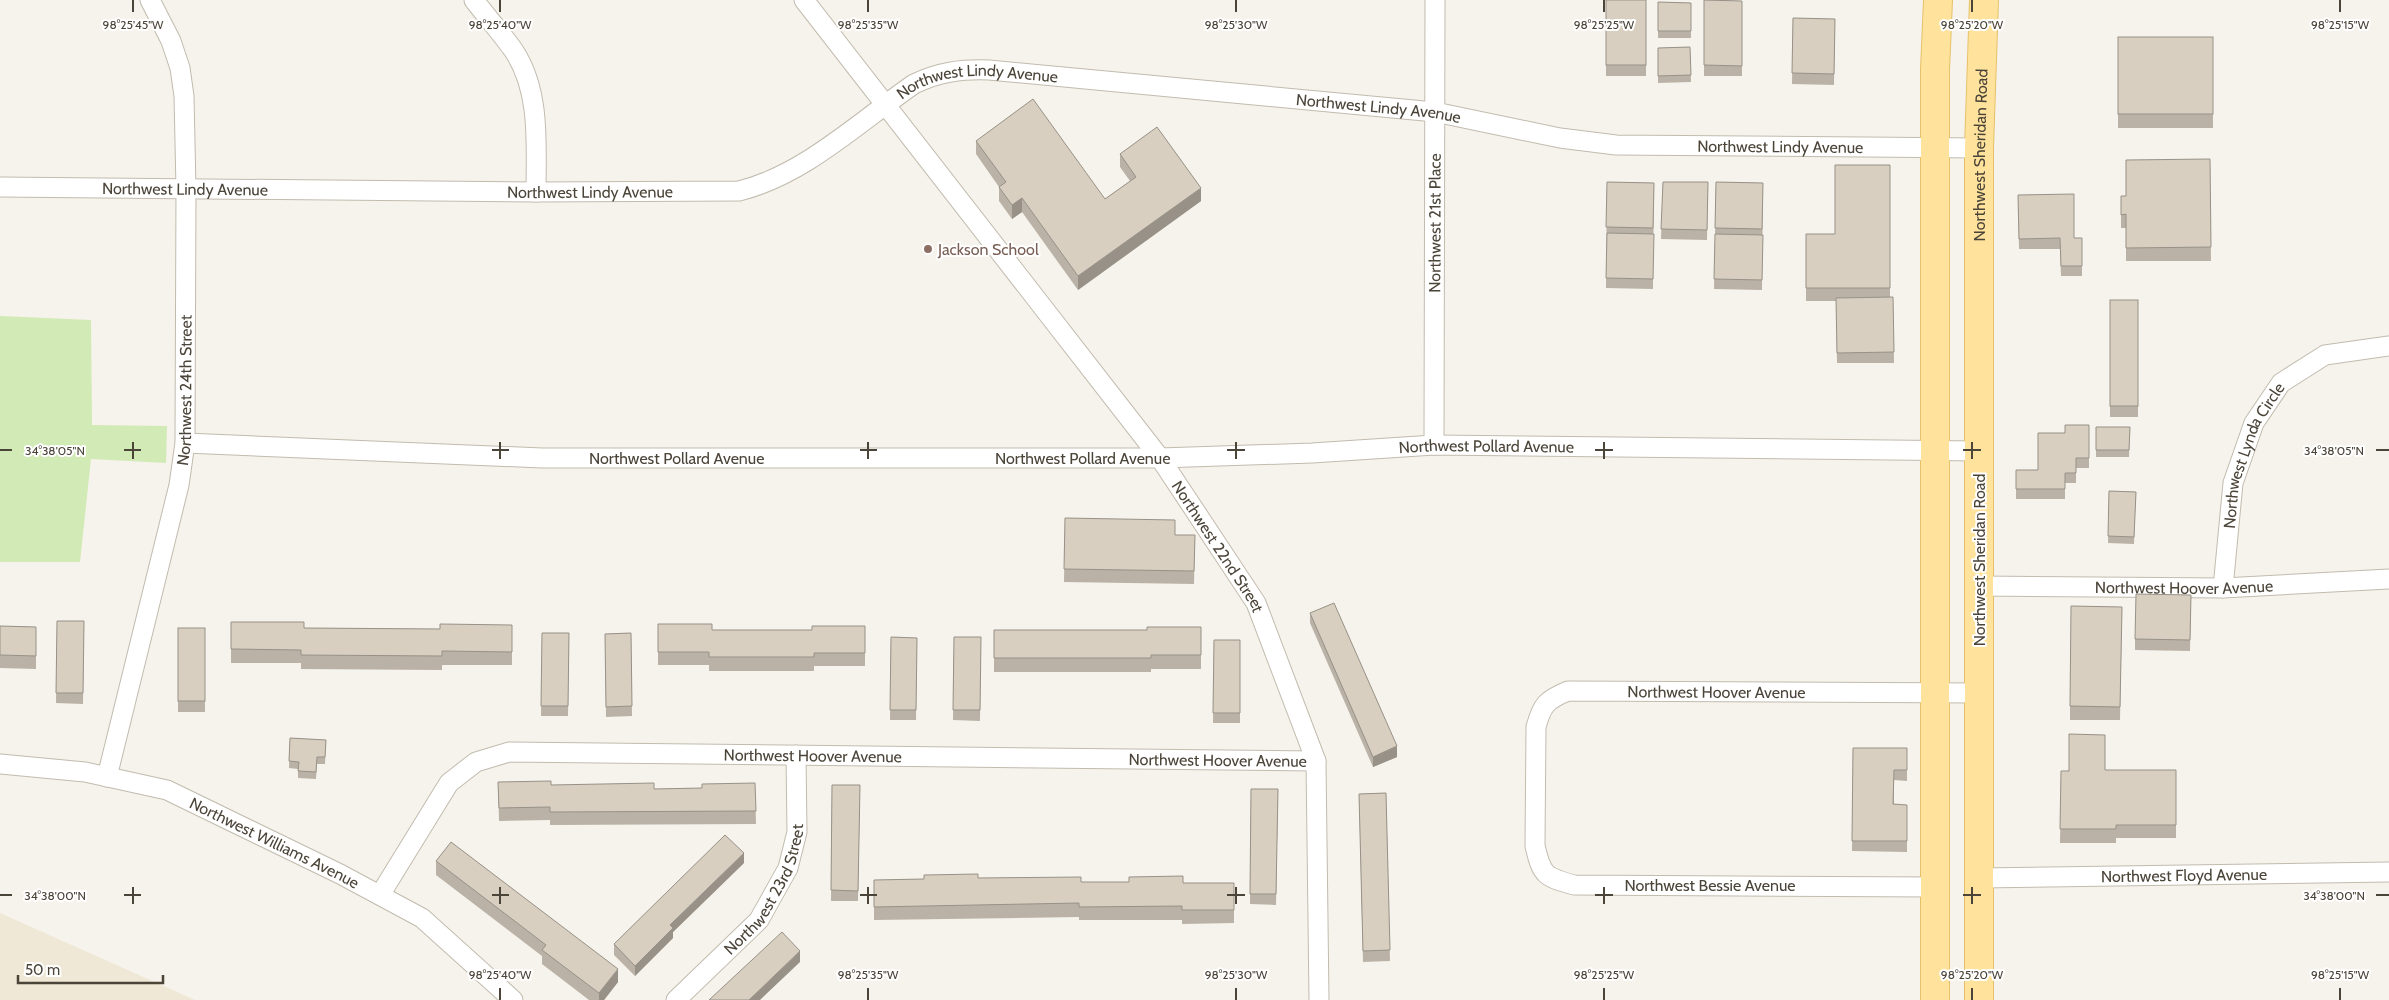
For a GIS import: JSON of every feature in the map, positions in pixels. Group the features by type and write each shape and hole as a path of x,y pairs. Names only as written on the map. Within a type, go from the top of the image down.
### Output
{"main road":[{"path":"1935,1000 1935,451 1938,0"},
{"name":"Northwest Sheridan Road","path":"1979,1000 1979,148 1984,0"}],"street":[{"name":"Northwest 24th Street","path":"107,777 179,485 185,443 186,189 184,96 180,68 171,41 150,0"},
{"path":"474,0 514,52 530,89 536,133 536,192"},
{"name":"Northwest 22nd Street","path":"804,0 1160,458 1256,603 1316,761 1319,1000"},
{"name":"Northwest 21st Place","path":"1434,445 1435,0"},
{"name":"Northwest Lindy Avenue","path":"0,187 739,192 759,186 800,166 914,84 934,74 962,69 1435,112 1560,138 1616,145 1979,148"},
{"name":"Northwest Lynda Circle","path":"2223,588 2232,483 2254,422 2281,384 2325,355 2389,346"},
{"name":"Northwest Pollard Avenue","path":"185,443 542,458 1160,458 1312,453 1434,445 1979,451"},
{"name":"Northwest Hoover Avenue","path":"1979,586 2223,588 2389,579"},
{"name":"Northwest Hoover Avenue","path":"1535,788 1536,727 1541,709 1552,698 1568,691 1979,693"},
{"name":"Northwest Hoover Avenue","path":"380,895 449,783 476,762 509,752 1316,761"},
{"name":"Northwest 23rd Street","path":"676,1000 759,920 788,868 797,832 796,755"},
{"name":"Northwest Williams Avenue","path":"0,764 85,772 167,790 380,895 422,918 513,1000"},
{"name":"Northwest Bessie Avenue","path":"1535,788 1535,846 1539,865 1550,878 1574,885 1935,887"},
{"name":"Northwest Floyd Avenue","path":"1979,878 2389,872"}],"shaded area":[{"path":"0,913 195,1000 0,1000"}],"green space":[{"path":"0,316 91,320 92,425 167,426 166,463 91,459 80,562 0,562"}],"building":[{"path":"1606,0 1646,0 1646,65 1606,65"},
{"path":"1704,0 1742,1 1742,66 1704,65"},
{"path":"1658,2 1691,3 1691,31 1658,31"},
{"path":"1793,18 1835,19 1834,74 1792,73"},
{"path":"2118,37 2213,37 2213,114 2118,114"},
{"path":"1690,47 1691,75 1658,76 1658,48"},
{"path":"1033,99 1105,199 1136,177 1120,154 1157,127 1201,188 1078,276 1022,198 1012,205 999,187 1006,182 976,141"},
{"path":"2210,159 2211,247 2126,248 2126,214 2121,215 2121,196 2126,196 2126,160"},
{"path":"1835,165 1890,165 1890,288 1806,288 1806,234 1835,234"},
{"path":"1607,182 1654,183 1653,228 1606,227"},
{"path":"1663,182 1708,182 1707,230 1661,229"},
{"path":"1716,182 1763,183 1762,229 1715,228"},
{"path":"2074,194 2074,238 2082,238 2082,266 2061,266 2060,238 2019,239 2018,195"},
{"path":"1607,233 1654,234 1653,279 1606,278"},
{"path":"1715,234 1763,235 1762,280 1714,279"},
{"path":"1893,297 1894,352 1837,353 1836,298"},
{"path":"2110,300 2138,300 2138,406 2110,406"},
{"path":"2065,425 2089,425 2089,458 2076,458 2076,473 2065,473 2065,489 2016,489 2016,470 2038,470 2038,433 2065,433"},
{"path":"2096,427 2130,427 2129,450 2096,450"},
{"path":"2109,491 2136,492 2134,537 2108,536"},
{"path":"1065,518 1175,520 1175,535 1195,535 1194,571 1064,569"},
{"path":"2136,594 2191,595 2190,640 2135,639"},
{"path":"1334,603 1397,746 1373,757 1310,613"},
{"path":"2071,606 2122,607 2120,707 2070,706"},
{"path":"57,621 84,621 83,693 56,693"},
{"path":"231,622 304,622 304,628 440,629 440,624 512,625 512,652 442,651 442,656 301,655 301,650 231,649"},
{"path":"658,624 712,624 712,630 812,630 812,626 865,626 865,653 814,653 814,657 709,657 709,652 658,652"},
{"path":"0,626 36,627 36,656 0,655"},
{"path":"1147,627 1201,627 1201,655 1151,655 1151,658 994,658 994,630 1147,630"},
{"path":"178,628 205,628 205,701 178,701"},
{"path":"542,633 569,633 568,706 541,706"},
{"path":"631,633 632,706 606,707 605,634"},
{"path":"891,637 917,638 916,710 890,710"},
{"path":"954,637 981,637 980,710 953,710"},
{"path":"1214,640 1240,640 1240,713 1213,713"},
{"path":"2069,734 2105,735 2105,770 2176,770 2176,825 2116,825 2116,829 2060,829 2061,771 2069,771"},
{"path":"290,738 326,740 325,757 317,757 316,772 298,771 299,762 289,761"},
{"path":"1853,748 1907,748 1907,770 1894,770 1893,804 1907,805 1907,841 1852,841"},
{"path":"551,781 551,785 654,783 654,789 702,788 702,784 755,783 756,811 550,812 550,807 499,808 498,782"},
{"path":"832,785 860,785 858,891 831,890"},
{"path":"1251,789 1278,789 1276,894 1250,894"},
{"path":"1386,793 1390,950 1363,951 1359,794"},
{"path":"725,835 744,853 670,925 673,928 635,966 614,944"},
{"path":"451,842 618,969 599,993 542,950 546,945 436,861"},
{"path":"978,874 978,878 1081,877 1081,882 1129,882 1129,877 1183,876 1183,883 1234,883 1234,910 1182,910 1182,906 1079,907 1079,903 874,907 874,880 924,879 924,875"},
{"path":"782,932 800,951 749,1000 709,1000"}],"place":[{"name":"Jackson School","path":"928,249"}]}
